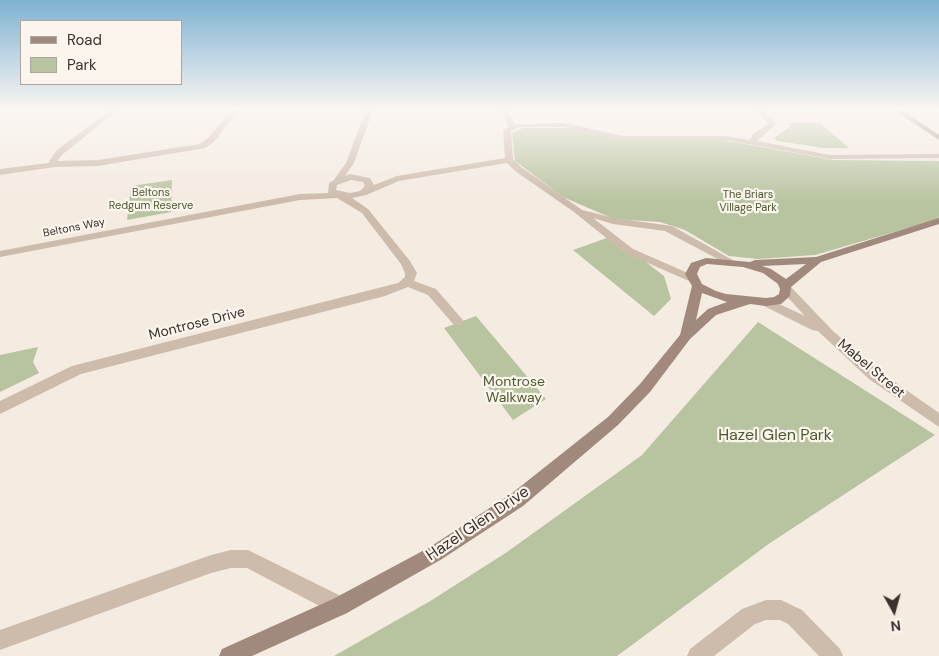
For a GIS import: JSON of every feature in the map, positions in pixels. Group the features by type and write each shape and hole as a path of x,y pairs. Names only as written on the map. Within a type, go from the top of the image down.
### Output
{"street":[{"path":"50,165 60,152 75,141"},
{"path":"0,172 50,165 98,163 202,146 210,141"},
{"path":"358,141 350,163 330,188 365,210 410,269 410,278 407,282 432,292 458,322"},
{"path":"507,141 509,160 534,182 576,210 629,251 696,283 712,294 748,301 777,301 784,296 785,287 817,260"},
{"path":"737,141 830,157 939,156"},
{"path":"366,192 397,179 482,163 509,160"},
{"path":"350,163 360,177 370,182 366,192 365,210"},
{"path":"360,177 397,179"},
{"name":"Beltons Way","path":"300,197 336,181 360,177"},
{"name":"Beltons Way","path":"0,254 300,197 340,196 366,192"},
{"path":"576,210 613,221 668,228 739,263 773,274 785,287"},
{"path":"696,283 692,269 700,262 739,263 817,260 939,221"},
{"name":"Montrose Drive","path":"0,408 76,370 382,293 407,282"},
{"name":"Hazel Glen Drive","path":"686,336 696,283"},
{"name":"Mabel Street","path":"785,287 829,334 874,375 939,421"},
{"name":"Hazel Glen Drive","path":"229,656 340,606 436,553 517,500 562,465 613,421 645,388 686,336 712,312 723,307 748,301"},
{"name":"Mabel Street","path":"766,302 829,334"},
{"path":"0,640 211,564 231,559 248,560 266,566 340,606"},
{"path":"697,656 749,616 766,610 781,610 796,617 833,656"}],"green space":[{"name":"The Briars Village Park","path":"513,141 726,141 833,160 939,161 939,219 815,255 758,259 729,256 685,230 660,222 614,219 563,197 515,161"},
{"path":"778,141 840,141 849,148 823,148"},
{"name":"Beltons Redgum Reserve","path":"172,180 171,212 127,220 131,186"},
{"path":"607,238 633,252 664,276 671,299 654,316 573,250"},
{"name":"Montrose Walkway","path":"476,316 546,399 513,420 444,328"},
{"name":"Hazel Glen Park","path":"758,322 935,435 770,543 617,656 334,656 432,600 507,552 642,455"},
{"path":"38,347 33,362 39,373 0,392 0,355"}]}
